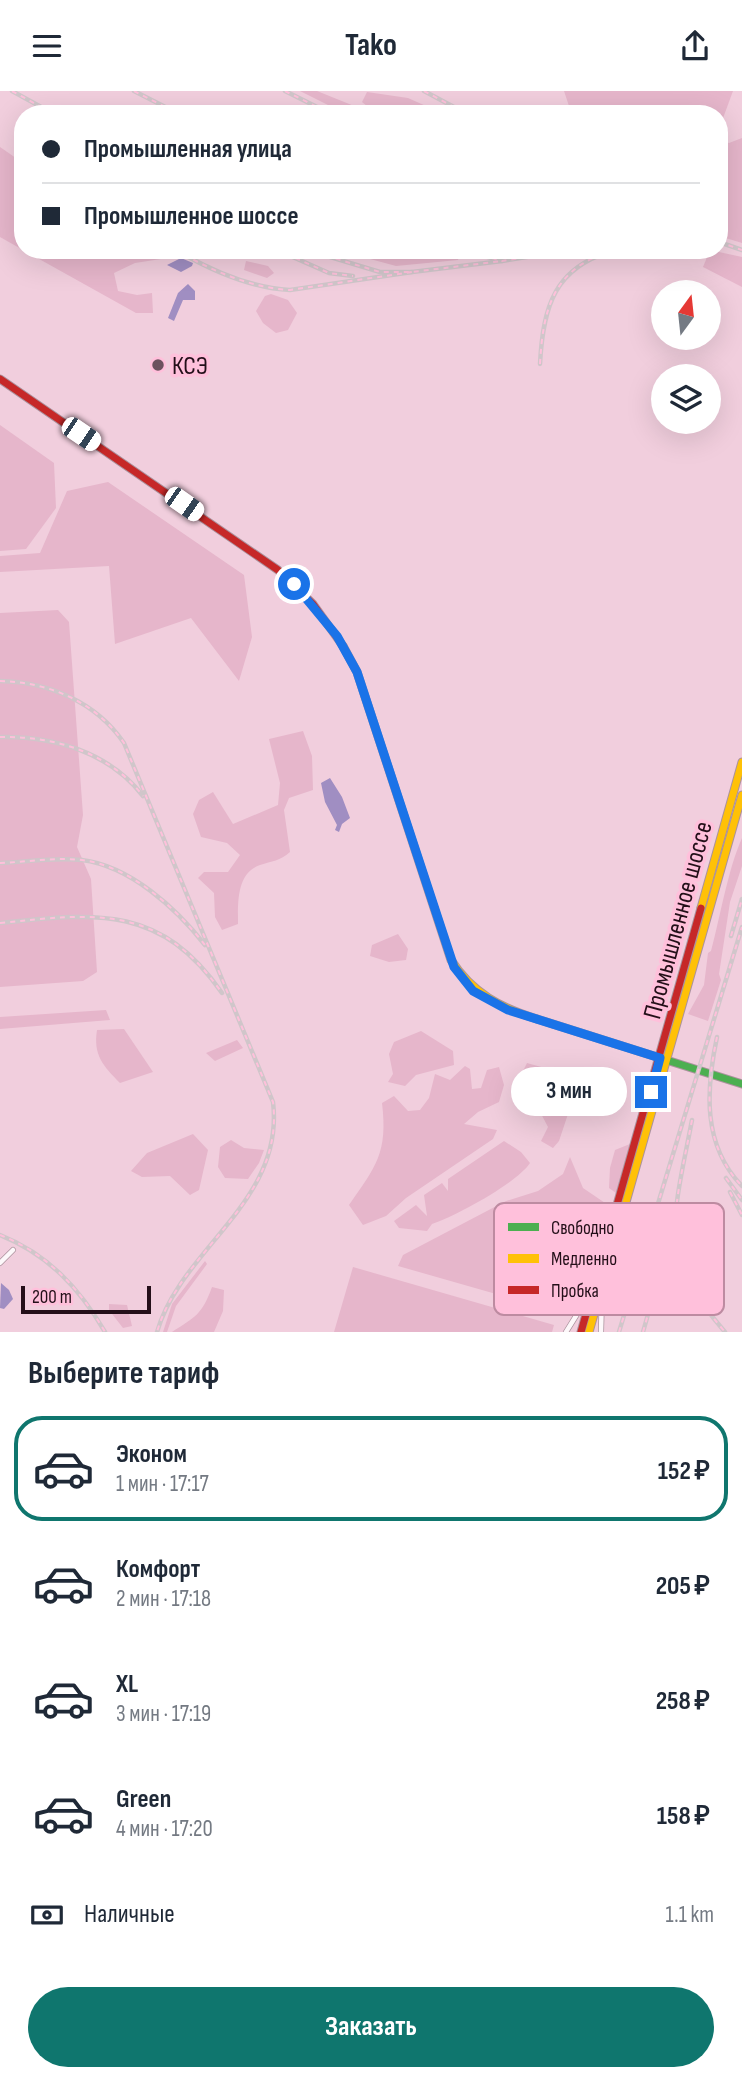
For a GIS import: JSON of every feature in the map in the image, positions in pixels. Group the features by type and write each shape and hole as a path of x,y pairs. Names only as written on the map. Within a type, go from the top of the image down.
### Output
{"street":[{"path":"0,379 278,570 316,609 344,647 363,687 443,940 454,967 464,982 485,998 508,1010 742,1084"},
{"name":"Промышленное шоссе","path":"623,1203 734,806 742,761"},
{"name":"Промышленное шоссе","path":"734,806 742,795"},
{"path":"0,1263 13,1250"},
{"path":"566,1332 579,1315"},
{"name":"Промышленное шоссе","path":"581,1332 588,1315"}],"shaded area":[{"path":"300,91 317,91 352,105 328,105"},
{"path":"564,91 733,91 728,105 569,105"},
{"path":"367,92 408,98 424,105 366,105 362,102"},
{"path":"742,138 742,243 728,239 729,143"},
{"path":"0,147 14,157 14,245 0,237"},
{"path":"728,254 742,257 742,287 703,267 706,259 728,259"},
{"path":"39,259 161,259 135,263 114,273 118,291 137,295 152,293 153,313 136,313"},
{"path":"179,259 193,263 181,272 167,265"},
{"path":"370,259 458,259 458,260 396,266"},
{"path":"246,261 268,266 274,273 267,278 244,270"},
{"path":"188,284 195,291 195,300 183,300 174,321 168,318 178,293"},
{"path":"271,294 288,300 297,313 288,330 276,333 263,323 256,311 265,296"},
{"path":"0,425 54,463 56,508 26,549 0,551"},
{"path":"108,482 244,575 252,637 239,681 191,618 115,644 109,566 0,572 0,556 40,553 67,491"},
{"path":"58,610 69,622 83,815 77,847 91,879 97,972 83,981 0,987 0,613"},
{"path":"303,731 312,756 313,790 289,798 284,810 290,852 252,869 246,875 240,890 238,924 222,930 215,917 214,893 198,878 204,872 228,872 240,855 227,843 201,837 193,814 199,800 213,792 233,824 278,805 280,783 269,739"},
{"path":"330,778 342,797 350,818 342,824 339,832 335,830 337,825 325,802 321,783"},
{"path":"730,815 733,816 667,1049 666,1046"},
{"path":"742,838 742,866 730,902 719,974 721,980 708,1021 688,1014 704,985 708,953 711,951 728,879"},
{"path":"398,934 408,949 406,960 389,962 370,956 372,945"},
{"path":"106,1010 110,1020 0,1029 0,1017"},
{"path":"124,1029 153,1072 120,1083 101,1059 96,1039 97,1030"},
{"path":"421,1031 453,1051 454,1065 416,1075 405,1086 388,1082 393,1074 389,1054 394,1042"},
{"path":"237,1040 243,1048 215,1061 206,1053"},
{"path":"527,1063 580,1078 559,1141 553,1148 541,1141 548,1127 537,1106 543,1099 564,1097 569,1103 573,1090 537,1086 531,1101 514,1100 515,1088 526,1084 523,1071"},
{"path":"465,1066 470,1069 472,1089 481,1088 487,1070 499,1067 504,1085 499,1102 478,1112 464,1124 497,1130 493,1139 406,1198 386,1216 363,1225 349,1205 378,1158 383,1135 382,1103 394,1096 408,1111 420,1110 429,1098 435,1074 450,1080"},
{"path":"662,1070 624,1203 622,1203"},
{"path":"193,1134 208,1150 199,1190 190,1195 170,1176 142,1177 131,1171 147,1153"},
{"path":"231,1140 244,1148 264,1150 248,1179 225,1178 218,1167 220,1147"},
{"path":"504,1141 521,1152 530,1163 513,1180 456,1214 432,1224 427,1231 399,1228 394,1221 416,1205 427,1216 424,1195 442,1183 448,1191 448,1179"},
{"path":"630,1144 616,1193 609,1188 610,1168 615,1150"},
{"path":"570,1157 583,1188 605,1203 502,1203 538,1191 563,1174"},
{"path":"494,1207 494,1293 398,1266 403,1255"},
{"path":"205,1261 207,1264 176,1306 167,1332 163,1332 172,1304"},
{"path":"353,1267 494,1308 494,1315 519,1315 554,1325 552,1332 334,1332"},
{"path":"1,1283 9,1290 13,1299 4,1309 0,1308"},
{"path":"212,1287 224,1290 223,1311 214,1332 172,1332 197,1314 205,1304"},
{"path":"109,1304 127,1305 132,1326 123,1328 109,1310"},
{"path":"589,1315 592,1315 587,1332 584,1332"}],"railway":[{"path":"12,91 38,105"},
{"path":"134,91 161,105"},
{"path":"285,91 313,105"},
{"path":"424,91 450,105"},
{"path":"728,245 742,250"},
{"path":"193,259 231,277 261,286 290,290 412,272"},
{"path":"297,259 329,273 353,276"},
{"path":"337,259 380,272 412,272 502,261"},
{"path":"495,259 514,259"},
{"path":"540,364 544,324 556,292 565,278 592,259"},
{"path":"0,681 36,685 70,697 100,716 124,743 273,1102 272,1137 263,1168 248,1197 169,1302 157,1332"},
{"path":"0,737 40,740 79,750 114,768 143,796"},
{"path":"0,863 72,859 100,864 151,891 166,903 205,945"},
{"path":"731,936 742,899"},
{"path":"0,923 96,917 124,921 150,929 175,943 199,964 222,993"},
{"path":"658,1203 742,927"},
{"path":"717,1037 711,1076 710,1116 720,1153 742,1186"},
{"path":"677,1203 692,1120"},
{"path":"726,1178 742,1200"},
{"path":"730,1192 742,1215"},
{"path":"0,1235 33,1252 61,1275 85,1301 105,1332"},
{"path":"619,1332 624,1315"},
{"path":"643,1332 648,1315"},
{"path":"712,1315 725,1332"}],"traffic: fast":[{"path":"537,1019 742,1084"}],"traffic: slow":[{"path":"343,646 357,672 451,960 468,982 488,998 537,1019"},
{"path":"701,908 742,762"},
{"path":"626,1203 742,795"},
{"path":"589,1332 594,1315"}],"traffic: jam":[{"path":"0,379 278,570 313,604 343,646"},
{"path":"618,1203 701,908"},
{"path":"581,1332 586,1315"}],"place":[{"name":"КСЭ","path":"158,365"}],"route":[{"path":"294,584 337,636 357,672 443,940 454,967 464,982 473,991 508,1010 660,1058 651,1092"}]}
